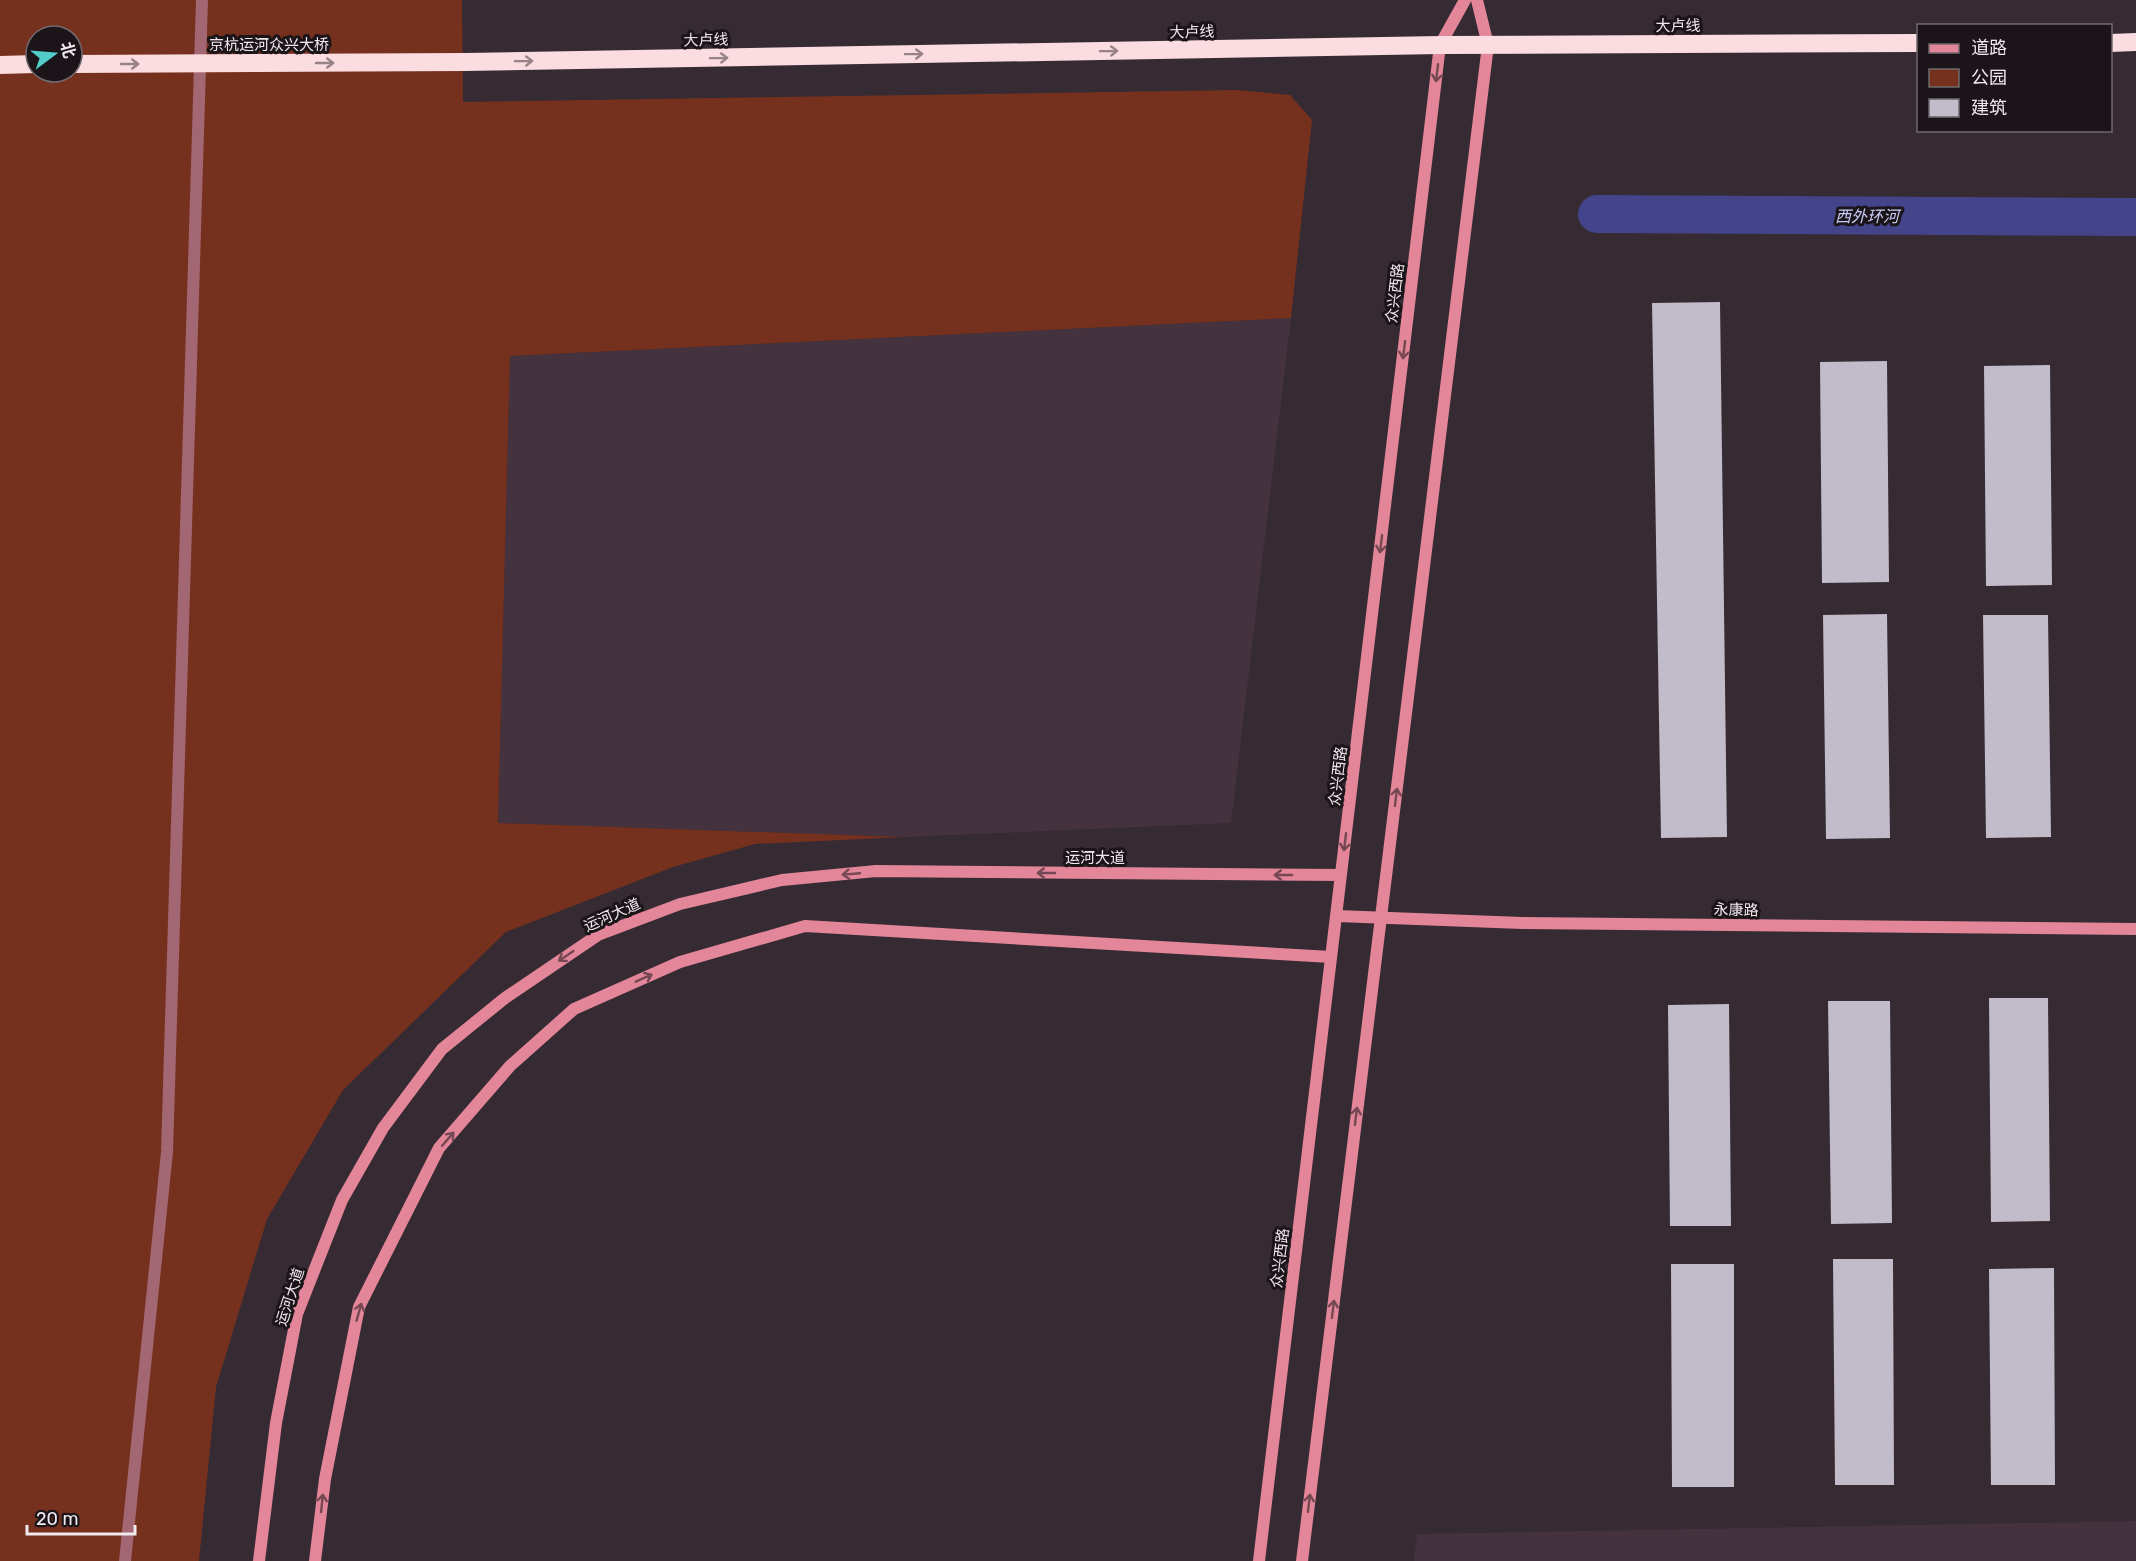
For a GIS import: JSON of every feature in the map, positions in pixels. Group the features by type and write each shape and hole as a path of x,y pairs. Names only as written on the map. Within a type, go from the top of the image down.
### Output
{"highway":[{"path":"2112,43 2136,42"},
{"name":"大卢线","path":"465,62 1440,45 1917,43"},
{"name":"京杭运河众兴大桥","path":"84,64 465,62"},
{"path":"0,65 24,64"}],"street":[{"name":"众兴西路","path":"1259,1561 1440,45 1465,0"},
{"path":"1302,1561 1488,45 1477,0"},
{"name":"运河大道","path":"259,1561 276,1422 297,1314 342,1200 383,1128 442,1048 505,998 598,934 680,904 759,885 782,880 876,871 1341,875"},
{"name":"永康路","path":"1336,916 1522,923 2136,929"},
{"path":"315,1561 325,1479 359,1307 439,1148 510,1066 574,1009 680,962 806,926 1331,957"}],"lane":[{"path":"125,1561 166,1152 202,0"}],"shaded area":[{"path":"1291,318 1231,823 905,837 498,823 510,356"},
{"path":"2136,1521 2136,1561 1414,1561 1417,1534"}],"green space":[{"path":"0,0 462,0 463,102 1238,90 1290,95 1312,120 1291,318 510,356 498,823 905,837 755,844 673,867 506,932 343,1090 267,1219 216,1387 199,1561 0,1561"}],"building":[{"path":"1720,302 1727,837 1661,838 1652,303"},
{"path":"1887,361 1889,582 1822,583 1820,362"},
{"path":"2050,365 2052,585 1986,586 1984,366"},
{"path":"1887,614 1890,838 1826,839 1823,615"},
{"path":"1983,615 2048,615 2051,837 1986,838"},
{"path":"1989,998 2048,998 2050,1221 1991,1222"},
{"path":"1828,1001 1890,1001 1892,1223 1831,1224"},
{"path":"1729,1004 1731,1226 1670,1226 1668,1005"},
{"path":"1833,1259 1893,1259 1894,1485 1835,1485"},
{"path":"1671,1264 1734,1264 1734,1487 1672,1487"},
{"path":"2054,1268 2055,1485 1991,1485 1989,1269"}],"waterway":[{"name":"西外环河","path":"1597,214 2136,217"}]}
